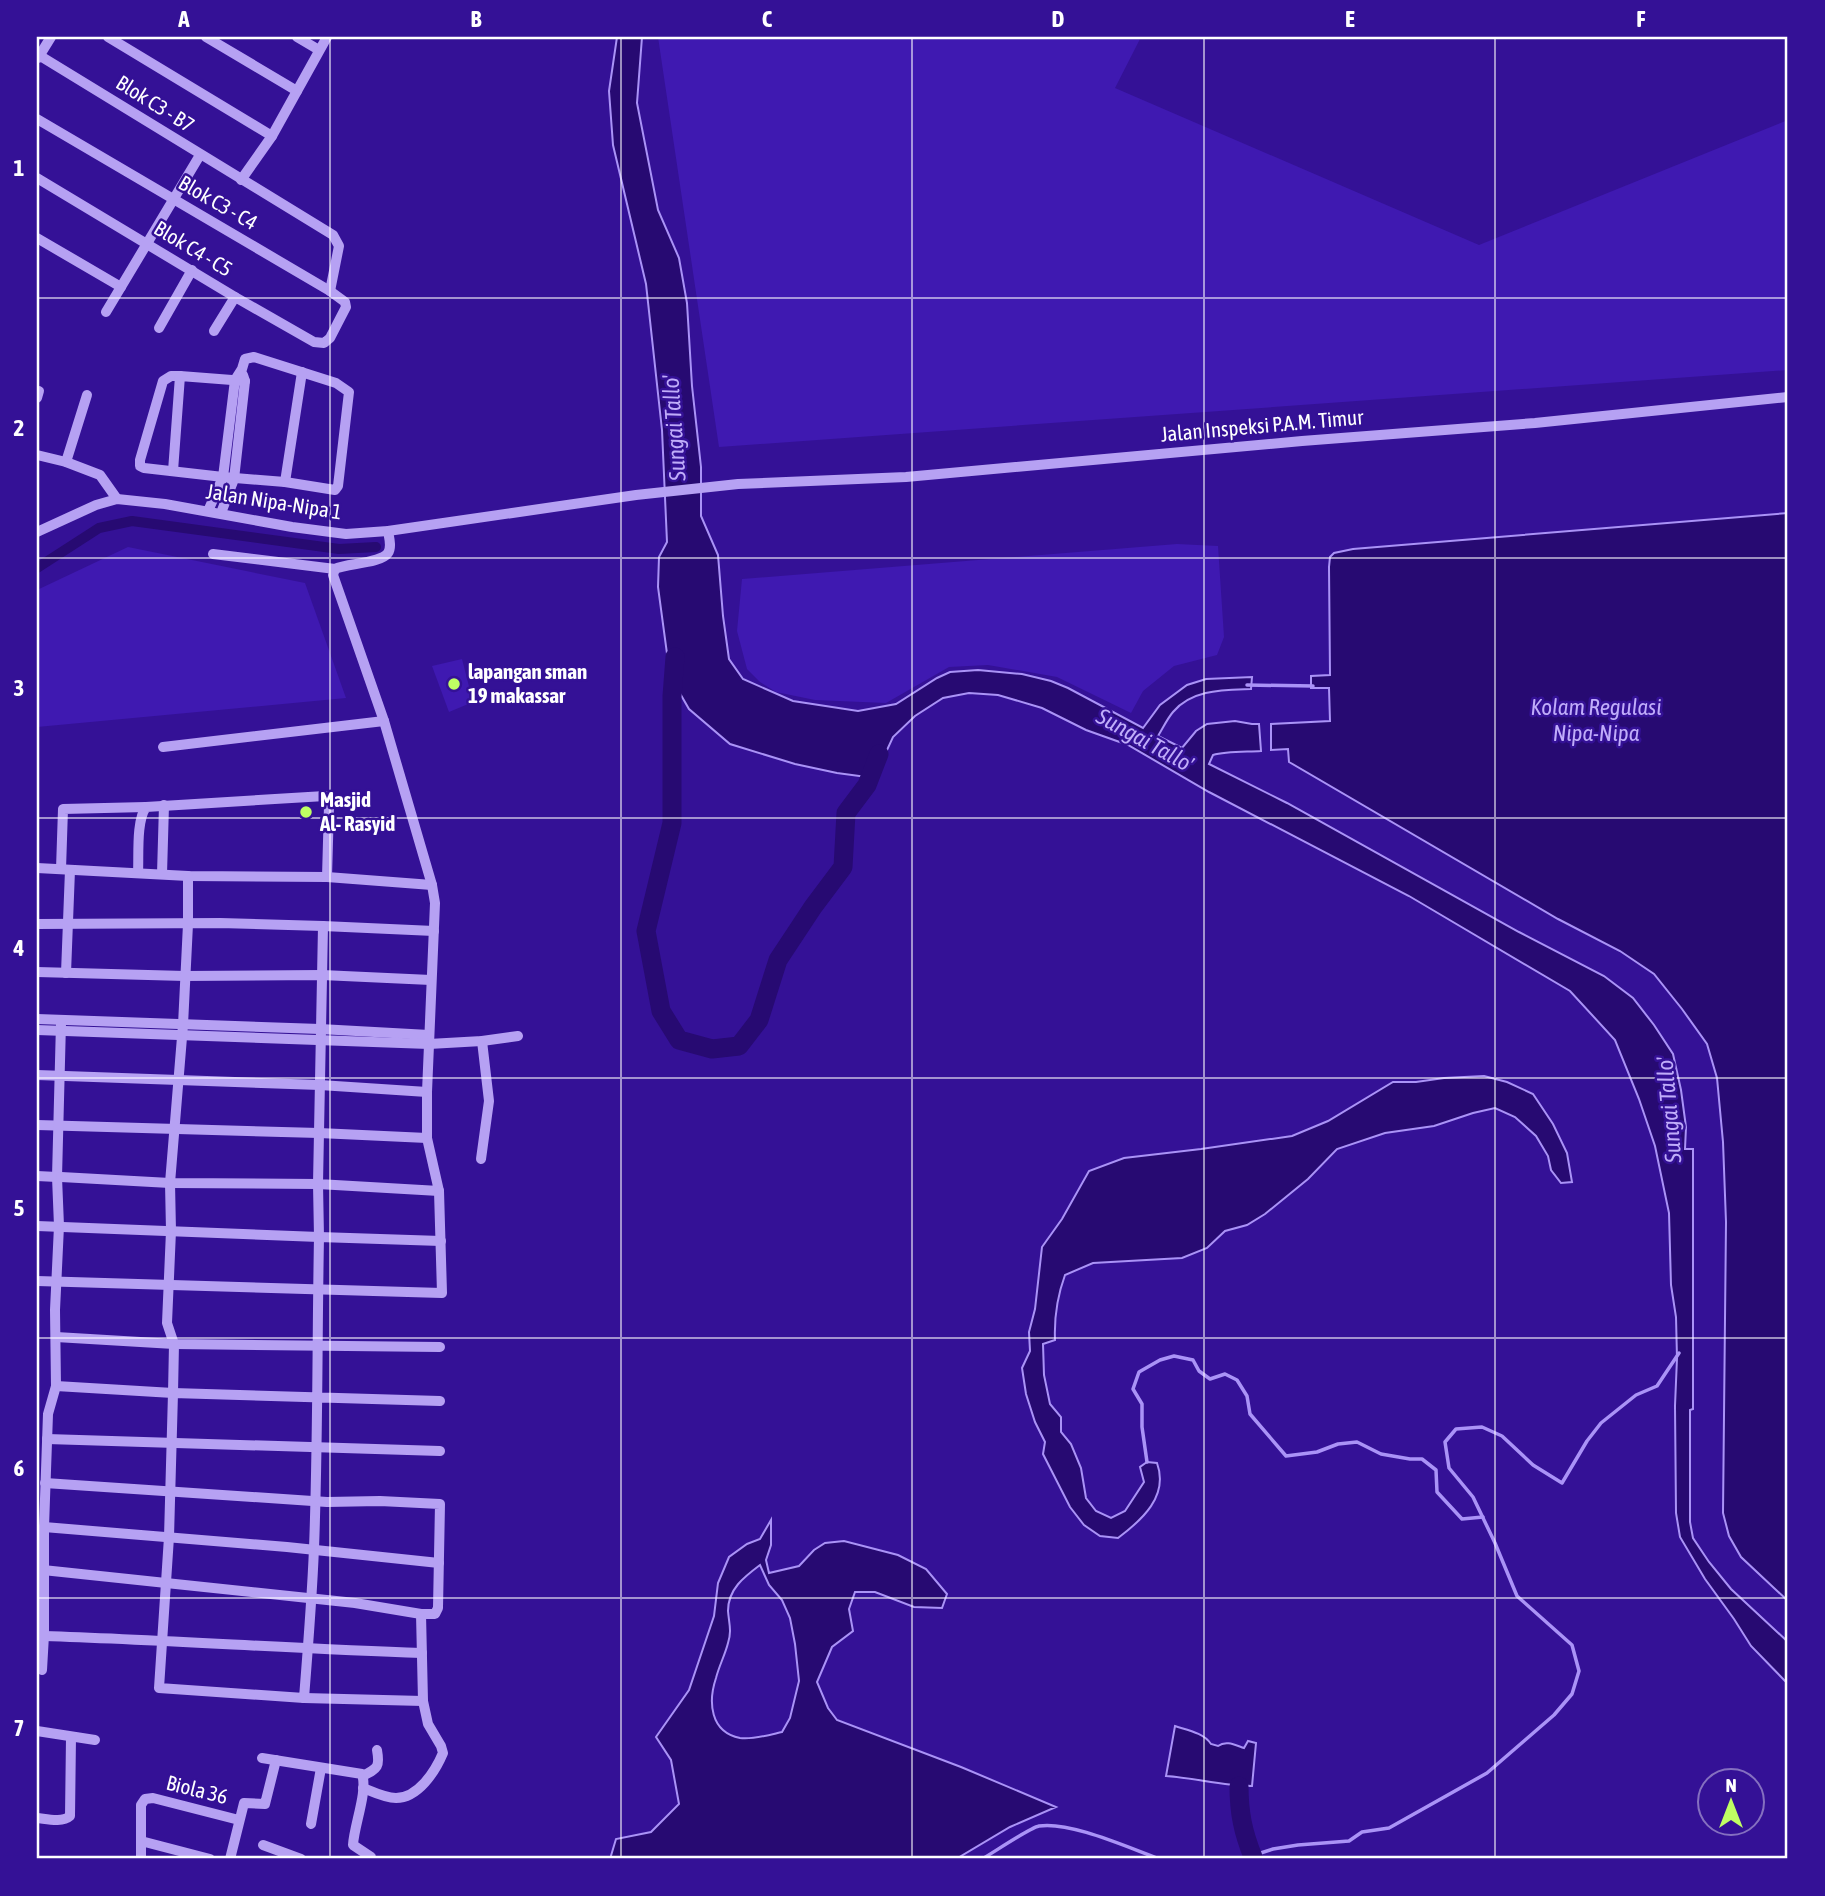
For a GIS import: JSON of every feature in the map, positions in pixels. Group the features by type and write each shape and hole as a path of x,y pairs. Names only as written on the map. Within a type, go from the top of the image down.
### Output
{"street":[{"path":"38,56 51,37"},
{"path":"108,37 272,136"},
{"path":"206,37 297,91"},
{"path":"297,37 319,50"},
{"path":"246,182 327,37"},
{"name":"Blok C3 - B7","path":"38,56 333,235 339,246 330,291"},
{"name":"Blok C3 - C4","path":"37,118 330,291"},
{"path":"106,312 200,155"},
{"name":"Blok C4 - C5","path":"37,178 314,342 324,343 330,338 346,307 345,302 330,291"},
{"path":"37,238 121,287"},
{"path":"159,328 192,270"},
{"path":"214,331 235,297"},
{"path":"221,513 229,478 242,369 245,359 251,357 337,383 347,389 349,392 338,486 335,490 285,482 229,478 140,466 163,381 171,376 180,376 240,381"},
{"path":"285,482 302,372"},
{"path":"173,471 180,376"},
{"path":"66,463 87,395"},
{"name":"Jalan Inspeksi P.A.M. Timur","path":"636,495 738,484 906,477 1535,423 1788,397"},
{"path":"37,455 100,475 117,499"},
{"path":"208,511 229,478"},
{"name":"Jalan Nipa-Nipa 1","path":"37,532 96,505 117,499 165,504 346,534 388,531 636,495"},
{"path":"213,554 335,569 386,555 390,542 388,531"},
{"path":"37,1281 442,1293 439,1192 427,1138 435,903 429,870 384,721 334,582 332,575 335,569"},
{"path":"163,747 384,721"},
{"path":"66,973 63,809 327,796 327,877"},
{"path":"162,874 164,805"},
{"path":"138,873 142,811 146,807"},
{"path":"37,868 188,876 327,877 432,885"},
{"path":"188,876 182,1030 170,1183 167,1323 174,1344 172,1442 159,1688 304,1698 423,1701"},
{"path":"37,924 323,926 433,931"},
{"path":"304,1698 314,1549 323,926"},
{"path":"37,972 185,976 322,975 431,980"},
{"path":"37,1019 60,1025 482,1041 518,1036"},
{"path":"37,1030 60,1025"},
{"path":"42,1670 48,1414 56,1386 60,1025"},
{"path":"481,1159 489,1101 482,1041"},
{"path":"37,1075 320,1084 427,1092"},
{"path":"37,1125 427,1138"},
{"path":"37,1176 170,1183 318,1184 439,1192"},
{"path":"37,1226 441,1241"},
{"path":"56,1337 174,1344 440,1347"},
{"path":"56,1386 173,1393 440,1401"},
{"path":"47,1438 440,1451"},
{"path":"43,1570 311,1598 421,1614 437,1612 440,1504 315,1501 46,1483"},
{"path":"44,1527 314,1549 439,1563"},
{"path":"363,1788 388,1797 399,1798 412,1793 428,1778 443,1753 428,1724 423,1701 421,1614"},
{"path":"44,1636 422,1653"},
{"path":"37,1731 95,1740"},
{"path":"37,1818 61,1820 70,1816 71,1737"},
{"path":"262,1758 363,1776 376,1768 379,1762 377,1750"},
{"path":"230,1859 244,1803 265,1804 276,1760"},
{"path":"311,1824 321,1768"},
{"path":"363,1776 353,1845 371,1859"},
{"name":"Biola 36","path":"141,1841 141,1805 145,1799 153,1798 239,1820"},
{"path":"141,1859 141,1841 210,1859"},
{"path":"263,1845 281,1856 301,1859"}],"shaded area":[{"path":"658,37 1141,37 1115,88 1479,245 1788,120 1788,370 719,447"},
{"path":"1177,544 1218,546 1224,637 1217,655 1174,666 1143,691 1131,713 1057,677 988,665 949,667 886,703 815,700 776,692 760,682 747,669 737,631 742,579"},
{"path":"128,547 305,583 346,698 37,727 37,590"},
{"name":"lapangan sman 19 makassar","path":"462,659 473,702 449,712 432,666"}],"water":[{"path":"617,37 642,37 637,103 658,210 679,258 687,303 701,467 701,516 718,555 729,659 743,679 793,701 858,711 896,704 950,672 978,670 1022,674 1068,688 1143,728 1160,705 1187,685 1206,679 1252,677 1251,689 1209,692 1181,704 1158,736 1182,748 1196,731 1207,724 1235,721 1259,724 1261,751 1213,755 1209,764 1287,803 1604,976 1633,998 1654,1025 1673,1054 1686,1127 1685,1149 1693,1149 1690,1522 1693,1538 1731,1589 1788,1642 1788,1684 1751,1646 1680,1537 1676,1513 1676,1317 1671,1285 1669,1213 1655,1146 1615,1040 1570,991 1409,896 1209,792 1128,745 1086,730 1042,708 998,695 969,693 943,698 915,716 893,737 874,778 795,764 730,744 689,709 670,676 658,587 659,557 667,542 662,430 646,284 613,145 609,91"},
{"name":"Kolam Regulasi Nipa-Nipa","path":"1788,513 1788,1601 1741,1557 1729,1536 1723,1513 1726,1222 1717,1078 1707,1044 1654,974 1620,951 1558,919 1289,762 1288,749 1271,750 1271,724 1330,721 1329,688 1311,688 1311,676 1330,675 1329,567 1330,557 1334,553 1353,549"},
{"path":"1484,1076 1507,1082 1533,1094 1553,1124 1567,1153 1572,1182 1561,1183 1551,1170 1548,1156 1536,1136 1515,1117 1495,1108 1434,1126 1385,1133 1337,1149 1308,1179 1265,1214 1247,1225 1225,1231 1207,1248 1182,1258 1093,1263 1065,1275 1057,1307 1055,1340 1043,1344 1044,1375 1050,1404 1061,1417 1061,1432 1071,1444 1081,1468 1086,1498 1096,1511 1111,1518 1125,1511 1144,1482 1140,1467 1147,1462 1157,1463 1160,1475 1159,1486 1151,1506 1118,1538 1100,1536 1084,1525 1070,1507 1043,1454 1045,1442 1026,1394 1022,1368 1030,1351 1029,1332 1035,1309 1042,1247 1062,1219 1089,1171 1124,1158 1292,1136 1328,1121 1393,1082"},
{"path":"771,1520 771,1545 766,1560 769,1573 799,1566 825,1543 844,1541 898,1555 926,1569 947,1594 942,1608 914,1607 875,1592 855,1592 849,1609 853,1631 832,1647 817,1682 828,1708 837,1720 961,1767 1056,1807 1010,1827 956,1859 610,1859 616,1839 651,1832 679,1804 671,1760 656,1737 689,1690 714,1616 718,1583 729,1557 747,1544 760,1539","holes":["760,1565 769,1585 782,1600 790,1618 799,1681 790,1718 782,1732 755,1738 740,1738 722,1729 717,1723 712,1706 717,1674 729,1638 729,1603 738,1584"]},
{"path":"1175,1726 1200,1735 1218,1746 1227,1743 1244,1748 1248,1741 1256,1743 1252,1786 1166,1776"}],"waterway":[{"path":"37,568 99,528 132,521 339,549 376,547"},
{"name":"Sungai Tallo'","path":"675,657 672,696 672,823 646,931 661,1011 679,1040 712,1049 739,1046 759,1020 778,960 843,867 846,813 867,785 879,754"},
{"path":"1247,685 1313,686"},
{"path":"1242,1859 1273,1849 1349,1841 1362,1832 1389,1828 1487,1773 1554,1715 1572,1694 1579,1671 1572,1645 1517,1596 1473,1497 1449,1468 1445,1442 1456,1429 1482,1427 1502,1436 1533,1465 1562,1483 1601,1423 1636,1395 1657,1386 1679,1353"},
{"path":"1147,1462 1142,1404 1133,1389 1139,1372 1160,1360 1174,1356 1193,1360 1199,1371 1210,1379 1225,1374 1237,1380 1247,1396 1250,1414 1286,1456 1357,1442 1381,1454 1422,1459 1436,1470 1437,1492 1462,1519 1483,1517"},
{"path":"1239,1786 1242,1822 1253,1857"},
{"path":"982,1859 1039,1826 1083,1831 1160,1859"}],"place":[{"name":"lapangan sman 19 makassar","path":"454,684"},
{"name":"Masjid Al- Rasyid","path":"306,812"}]}
